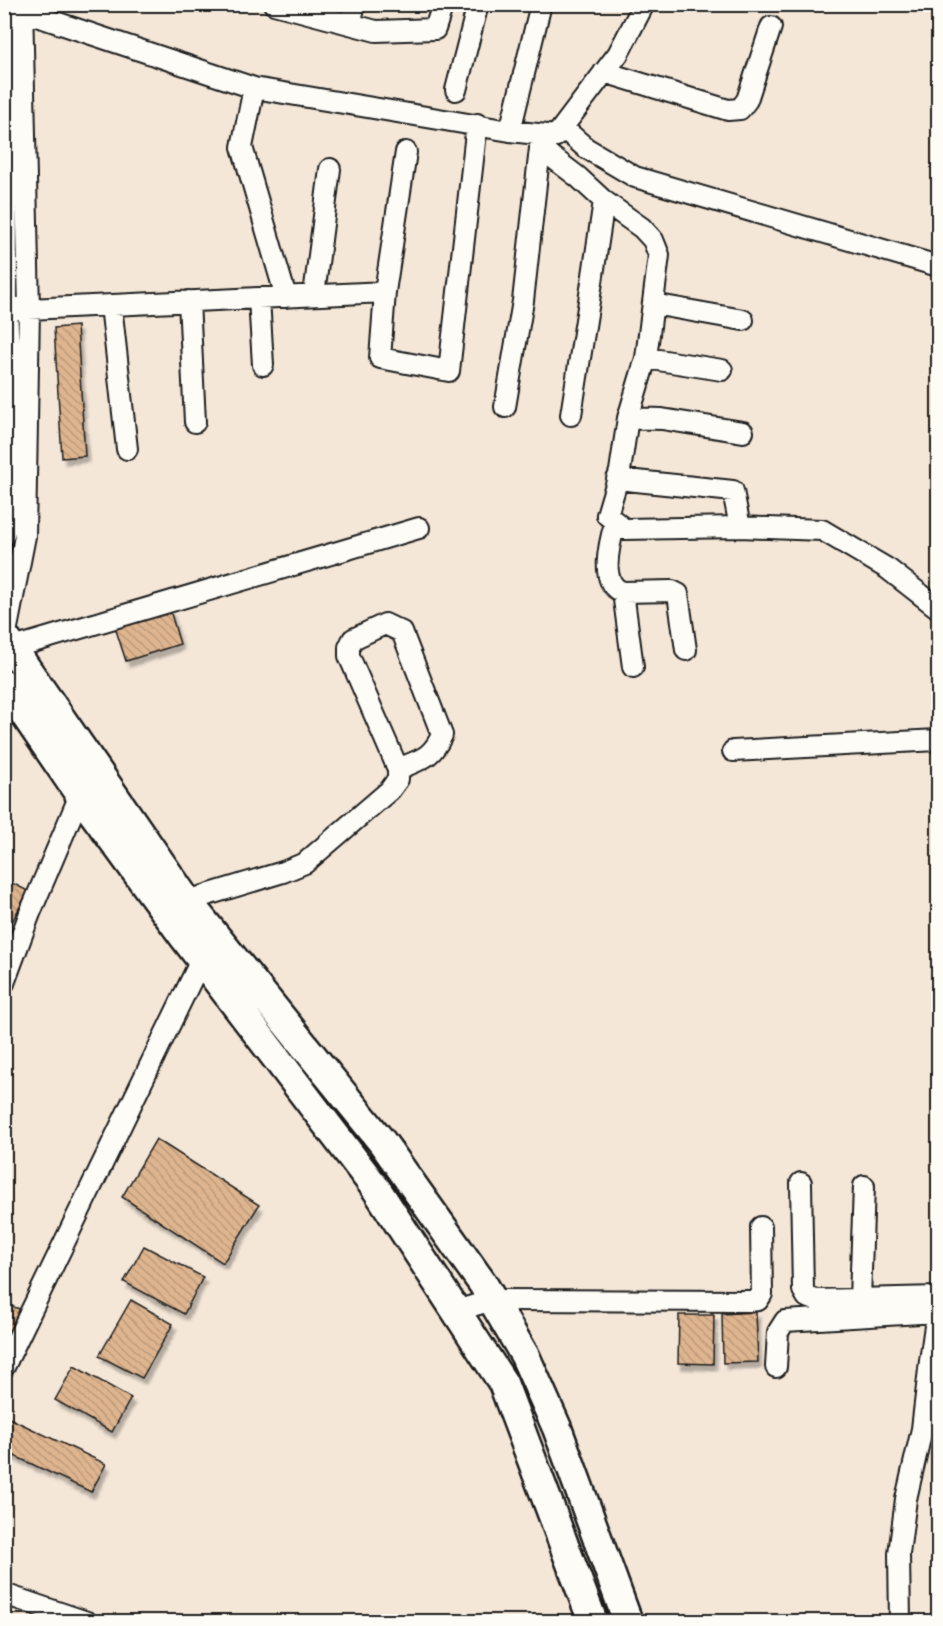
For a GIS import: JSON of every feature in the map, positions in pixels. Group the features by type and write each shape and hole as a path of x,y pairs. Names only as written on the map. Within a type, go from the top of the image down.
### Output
{"highway":[{"path":"7,641 187,902 382,1142 483,1284 525,1356 557,1428 628,1622"},
{"path":"4,684 80,795 201,960 377,1190 503,1383 593,1622"}],"street":[{"path":"274,4 376,31 435,29 443,4"},
{"path":"350,24 355,4"},
{"path":"456,90 478,4"},
{"path":"510,131 541,4"},
{"path":"541,141 556,136 618,54 644,4"},
{"path":"4,535 9,516 14,471 7,307 5,45 14,7"},
{"path":"14,7 254,88 477,124 541,141 604,201 642,228 653,240 659,255 646,358 628,418 617,479 607,515 624,529 740,527 822,530 888,569 939,608"},
{"path":"14,7 29,309 25,536 7,641 419,528"},
{"path":"604,72 728,110 740,109 747,100 771,27"},
{"path":"254,88 242,147 286,297"},
{"path":"406,152 385,292 380,358 449,371 477,124"},
{"path":"562,128 586,148 635,177 939,266"},
{"path":"505,407 523,301 541,141"},
{"path":"314,296 330,169"},
{"path":"570,415 604,201"},
{"path":"7,307 29,309 385,292"},
{"path":"259,298 263,365"},
{"path":"189,301 195,422"},
{"path":"653,304 743,320"},
{"path":"111,305 127,449"},
{"path":"646,358 722,370"},
{"path":"628,418 662,419 743,432"},
{"path":"617,479 733,490 740,527"},
{"path":"615,523 608,566 612,586 623,592 672,591 678,594 686,650"},
{"path":"623,592 633,667"},
{"path":"187,902 283,872 306,862 390,790 398,779 398,770 349,656 349,647 353,639 385,624 402,632 442,735 437,747 430,755 398,770"},
{"path":"733,751 939,740"},
{"path":"4,983 30,913 80,795"},
{"path":"4,1367 201,960"},
{"path":"801,1183 802,1290 807,1297 816,1300 860,1299 938,1305"},
{"path":"860,1299 864,1186"},
{"path":"456,1311 492,1300 758,1300 762,1294 761,1227"},
{"path":"900,1622 899,1554 906,1498 930,1430 938,1305"},
{"path":"776,1367 778,1332 785,1321 938,1305"},
{"path":"4,1594 87,1622"}],"building":[{"path":"77,326 85,456 62,458 54,328"},
{"path":"170,610 180,644 126,661 115,627"},
{"path":"4,879 28,891 4,937"},
{"path":"156,1139 259,1205 223,1263 122,1197"},
{"path":"144,1246 203,1277 184,1314 124,1282"},
{"path":"131,1300 173,1324 142,1378 99,1356"},
{"path":"4,1304 20,1309 4,1350"},
{"path":"756,1312 758,1362 723,1363 722,1314"},
{"path":"679,1315 714,1315 713,1364 678,1363"},
{"path":"74,1366 131,1398 112,1432 55,1400"},
{"path":"9,1418 106,1464 91,1492 4,1451 4,1427"}]}
